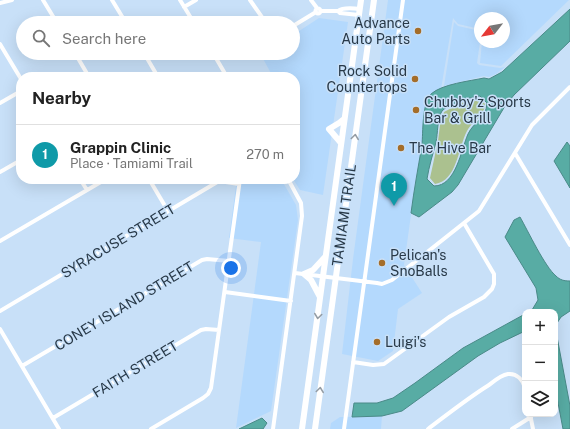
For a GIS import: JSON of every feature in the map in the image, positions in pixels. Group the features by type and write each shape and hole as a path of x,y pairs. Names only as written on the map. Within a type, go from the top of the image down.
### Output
{"main road":[{"name":"TAMIAMI TRAIL","path":"302,429 361,0"},
{"name":"TAMIAMI TRAIL","path":"315,429 373,2"},
{"path":"341,143 329,129 339,124 344,119"},
{"path":"320,298 311,280 304,274 313,270 326,256"}],"street":[{"path":"0,4 12,0"},
{"path":"43,0 53,16"},
{"path":"112,0 122,16"},
{"path":"180,0 190,16"},
{"path":"184,7 196,0"},
{"path":"250,0 261,16"},
{"path":"311,0 318,10"},
{"path":"344,429 403,0"},
{"path":"300,22 318,10 338,11 341,9 359,12"},
{"path":"0,44 17,72"},
{"path":"79,60 86,72"},
{"path":"148,60 155,72"},
{"path":"216,60 224,72"},
{"path":"295,273 382,284 392,280 464,223 482,206 536,121 570,89"},
{"path":"0,103 16,94"},
{"path":"515,153 570,245"},
{"path":"0,172 16,163"},
{"path":"83,184 87,190"},
{"path":"0,242 97,184"},
{"path":"152,184 168,211"},
{"name":"SYRACUSE STREET","path":"0,311 212,184"},
{"path":"151,429 203,398 208,394 211,388 240,184"},
{"path":"273,429 302,216 301,203 291,184"},
{"path":"353,362 373,365 384,364 436,326 484,297 492,289 495,279 494,274 464,223"},
{"name":"CONEY ISLAND STREET","path":"22,366 202,260 208,259 229,261"},
{"path":"224,292 291,301"},
{"path":"0,329 59,429"},
{"name":"FAITH STREET","path":"53,418 201,330 219,330"},
{"path":"428,429 502,376 507,374 518,376 522,381"},
{"path":"512,429 529,417"},
{"path":"530,417 533,429"}],"shaded area":[{"path":"388,0 569,0 501,66 480,63 481,48 510,48 510,12 474,12 474,28 458,24 453,18 441,89 437,91 422,145 404,265 422,293 398,309 393,351 378,361 342,354 353,259"},
{"path":"570,9 570,41 514,95 505,106 458,185 452,192 419,217 411,213 422,145 424,111 428,98 436,91 456,83 484,78 489,79 502,72","holes":["480,96 487,103 482,117 468,134 453,174 448,180 434,186 427,179 436,142 439,118 442,111 454,103"]},
{"path":"319,18 348,22 323,195 300,190 296,184 300,184 300,72 270,72 264,60 300,60 300,30"},
{"path":"454,22 458,26 474,30 474,48 479,48 477,63 479,65 500,68 505,67 489,77 484,76 444,86"},
{"path":"479,98 485,104 483,113 469,127 456,163 448,177 442,182 435,184 430,178 440,125 444,112 461,103"},
{"path":"567,142 570,146 570,188 554,161"},
{"path":"236,184 284,184 296,205 298,220 271,411 236,428 261,242 229,238"},
{"path":"520,217 542,257 552,271 561,279 570,281 570,311 561,317 558,322 558,309 533,309 538,300 536,288 505,237 514,220"},
{"path":"522,316 522,332 478,356 402,411 382,416 352,417 354,403 377,403 393,398 463,348"},
{"path":"558,342 570,406 570,429 563,429 558,403"},
{"path":"382,416 381,429 330,429 331,423 340,417"},
{"path":"262,418 267,423 263,429 239,429"}],"place":[{"name":"Advance Auto Parts","path":"418,31"},
{"name":"Rock Solid Countertops","path":"415,79"},
{"name":"Chubby'z Sports Bar & Grill","path":"416,110"},
{"name":"The Hive Bar","path":"401,148"},
{"name":"Grappin Clinic","path":"394,206"},
{"name":"Pelican's SnoBalls","path":"382,263"},
{"name":"Luigi's","path":"377,342"}]}
